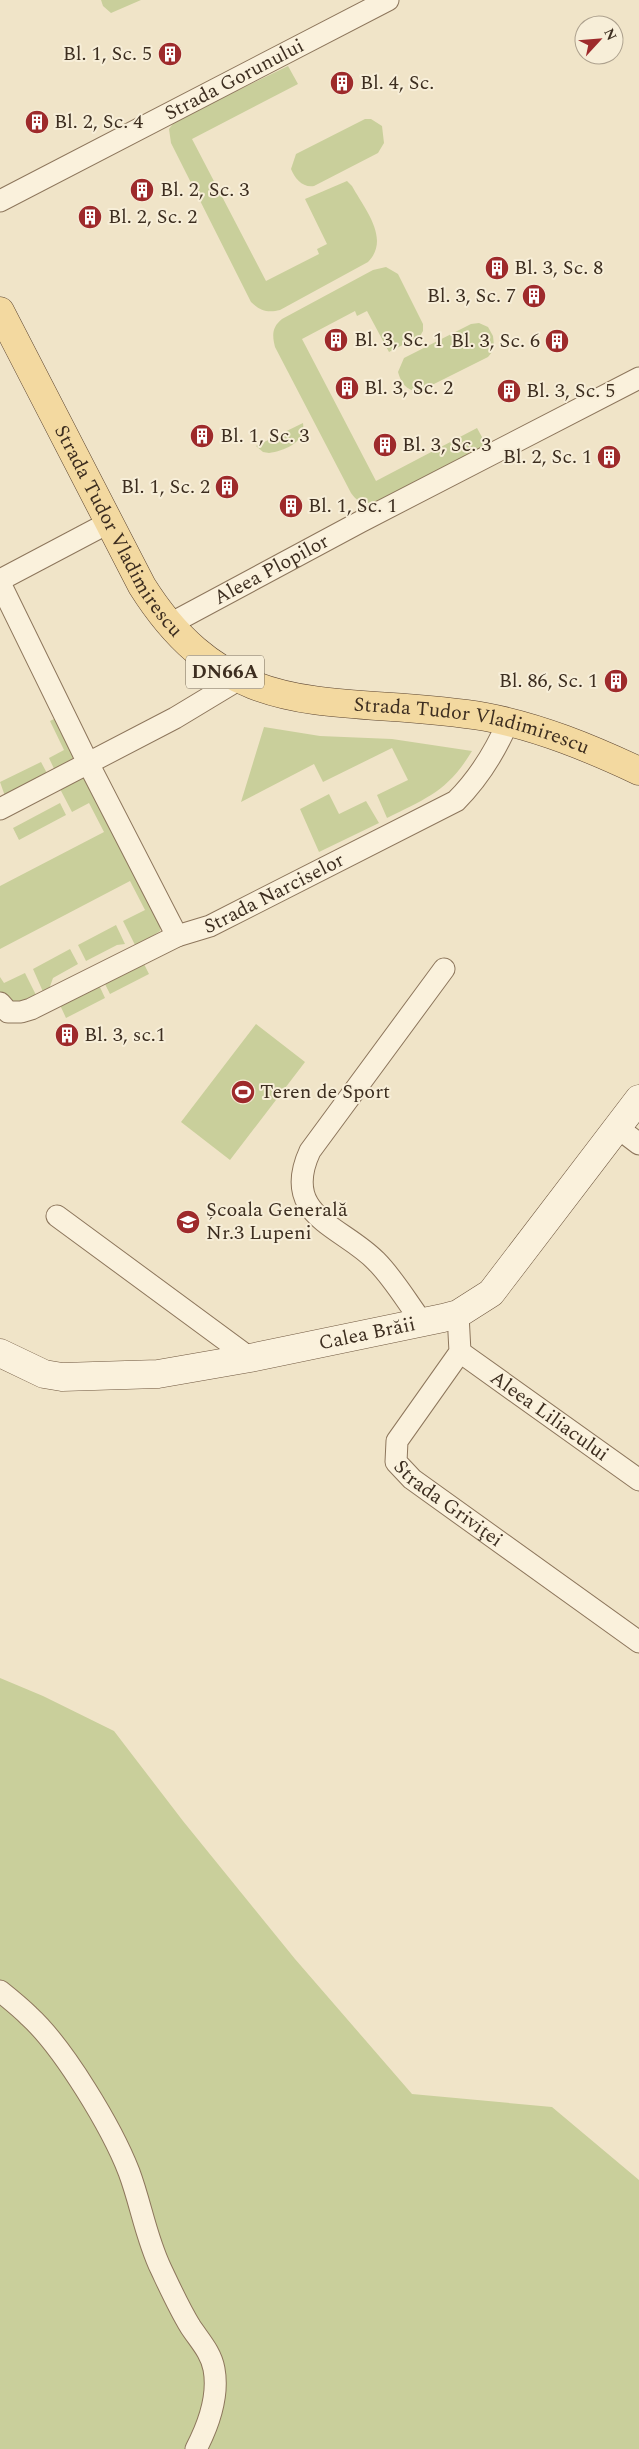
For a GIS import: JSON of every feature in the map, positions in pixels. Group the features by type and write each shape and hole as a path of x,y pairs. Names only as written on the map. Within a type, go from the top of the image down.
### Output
{"main road":[{"name":"Strada Tudor Vladimirescu","path":"3,325 142,586 170,624 204,657 238,680 284,696 315,701 461,714 508,722 563,740 639,771"},
{"name":"Calea Brăii","path":"0,1353 44,1374 62,1378 158,1374 250,1358 458,1314 491,1293 628,1136 639,1099"}],"street":[{"name":"Strada Gorunului","path":"0,201 388,0"},
{"name":"Aleea Plopilor","path":"170,624 360,522 639,378"},
{"path":"0,582 108,523"},
{"name":"Strada Narciselor","path":"0,582 88,763 177,936 210,926 456,801 472,785 494,753 508,722"},
{"path":"0,810 197,706 238,680"},
{"path":"0,1003 8,1012 21,1012 32,1009 177,936"},
{"path":"422,1322 376,1261 316,1217 306,1198 302,1182 302,1169 310,1151 444,969"},
{"path":"57,1216 250,1358"},
{"path":"458,1314 460,1352"},
{"name":"Aleea Liliacului","path":"460,1352 639,1480"},
{"name":"Strada Griviţei","path":"460,1352 397,1441 396,1462 412,1479 639,1642"},
{"path":"0,1991 30,2016 54,2043 110,2133 128,2170 140,2203 146,2235 158,2264 190,2327 208,2351 214,2370 213,2402 208,2425 196,2449"}],"green space":[{"path":"101,0 141,0 111,13 103,6"},
{"path":"288,66 298,84 192,139 266,281 319,254 317,249 327,244 305,199 347,181 352,186 373,224 377,244 368,262 280,310 268,311 261,309 251,302 171,143 169,129 175,121"},
{"path":"365,119 371,119 382,126 384,143 378,153 314,186 306,186 297,179 291,169 296,154"},
{"path":"386,267 398,274 423,324 423,331 420,336 389,352 367,311 357,316 355,311 302,339 376,481 477,428 488,448 381,501 368,503 357,500 351,493 275,347 273,335 276,325 282,319 373,270"},
{"path":"479,323 488,327 493,336 494,346 488,357 420,391 412,390 403,383 398,372 404,358 471,324"},
{"path":"303,423 303,430 298,440 288,448 269,453 263,452 256,446"},
{"path":"58,717 77,759 56,773 49,758 64,750 50,721"},
{"path":"264,727 320,736 392,739 472,751 463,765 445,785 425,799 387,818 377,795 408,780 392,748 323,782 314,764 241,802"},
{"path":"41,762 49,777 6,799 0,782"},
{"path":"80,777 84,778 161,927 160,931 136,947 123,921 145,910 130,881 0,949 0,886 104,832 89,803 72,812 59,787"},
{"path":"329,794 339,814 366,801 379,823 319,852 300,809"},
{"path":"60,803 66,815 19,840 13,828"},
{"path":"116,925 125,944 117,945 86,961 78,945"},
{"path":"70,949 78,964 53,978 48,992 44,994 33,969"},
{"path":"143,962 149,974 110,994 104,982"},
{"path":"25,973 37,997 18,1005 0,997 0,977 4,983"},
{"path":"99,985 105,998 66,1018 60,1005"},
{"name":"Teren de Sport","path":"256,1024 305,1062 230,1160 181,1122"},
{"path":"0,1678 43,1696 114,1731 183,1821 295,1959 412,2094 552,2107 639,2180 639,2449 0,2449"}],"place":[{"name":"Bl. 1, Sc. 5","path":"170,54"},
{"name":"Bl. 4, Sc.","path":"342,83"},
{"name":"Bl. 2, Sc. 4","path":"37,122"},
{"name":"Bl. 2, Sc. 3","path":"142,190"},
{"name":"Bl. 2, Sc. 2","path":"90,217"},
{"name":"Bl. 3, Sc. 8","path":"497,268"},
{"name":"Bl. 3, Sc. 7","path":"534,296"},
{"name":"Bl. 3, Sc. 1","path":"336,340"},
{"name":"Bl. 3, Sc. 6","path":"557,341"},
{"name":"Bl. 3, Sc. 2","path":"347,388"},
{"name":"Bl. 3, Sc. 5","path":"509,391"},
{"name":"Bl. 1, Sc. 3","path":"202,436"},
{"name":"Bl. 3, Sc. 3","path":"385,445"},
{"name":"Bl. 2, Sc. 1","path":"609,457"},
{"name":"Bl. 1, Sc. 2","path":"227,487"},
{"name":"Bl. 1, Sc. 1","path":"291,506"},
{"name":"Bl. 86, Sc. 1","path":"616,681"},
{"name":"Bl. 3, sc.1","path":"67,1035"},
{"name":"Teren de Sport","path":"243,1092"},
{"name":"Școala Generală Nr.3 Lupeni","path":"188,1222"}]}
